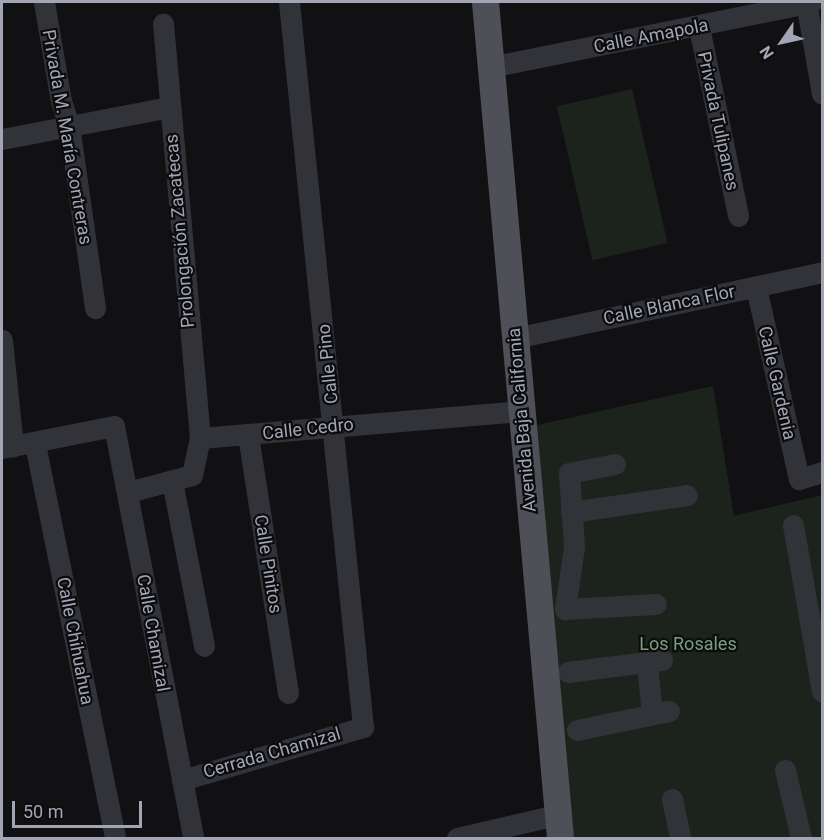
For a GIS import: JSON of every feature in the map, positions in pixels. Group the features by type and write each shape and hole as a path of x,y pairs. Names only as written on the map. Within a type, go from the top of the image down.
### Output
{"main road":[{"name":"Avenida Baja California","path":"485,2 558,827"}],"street":[{"name":"Privada M. María Contreras","path":"44,2 61,100 69,125 95,308"},
{"name":"Calle Pino","path":"289,2 335,425 363,726"},
{"path":"806,2 822,94"},
{"name":"Calle Amapola","path":"490,67 699,27 811,2"},
{"name":"Prolongación Zacatecas","path":"163,24 200,438"},
{"name":"Privada Tulipanes","path":"699,27 738,216"},
{"path":"2,139 169,107"},
{"name":"Calle Blanca Flor","path":"515,338 822,272"},
{"name":"Calle Gardenia","path":"756,287 799,479 822,472"},
{"path":"2,340 7,447 35,444"},
{"name":"Calle Cedro","path":"200,438 520,411"},
{"name":"Calle Chamizal","path":"35,444 114,426 193,838"},
{"name":"Calle Pinitos","path":"248,435 288,693"},
{"path":"128,492 192,475 200,438"},
{"name":"Calle Chihuahua","path":"35,444 116,838"},
{"path":"615,464 568,473 574,547 565,609 656,604"},
{"path":"172,481 204,646"},
{"path":"571,512 687,495"},
{"path":"792,525 822,691"},
{"path":"568,672 654,662 661,713 577,730"},
{"name":"Cerrada Chamizal","path":"182,780 363,726"},
{"path":"785,770 801,838"},
{"path":"672,798 680,838"},
{"path":"457,838 558,827"}],"green space":[{"path":"632,89 668,243 593,260 557,106"},
{"name":"Los Rosales","path":"713,386 734,516 822,495 822,838 573,838 533,426"}]}
